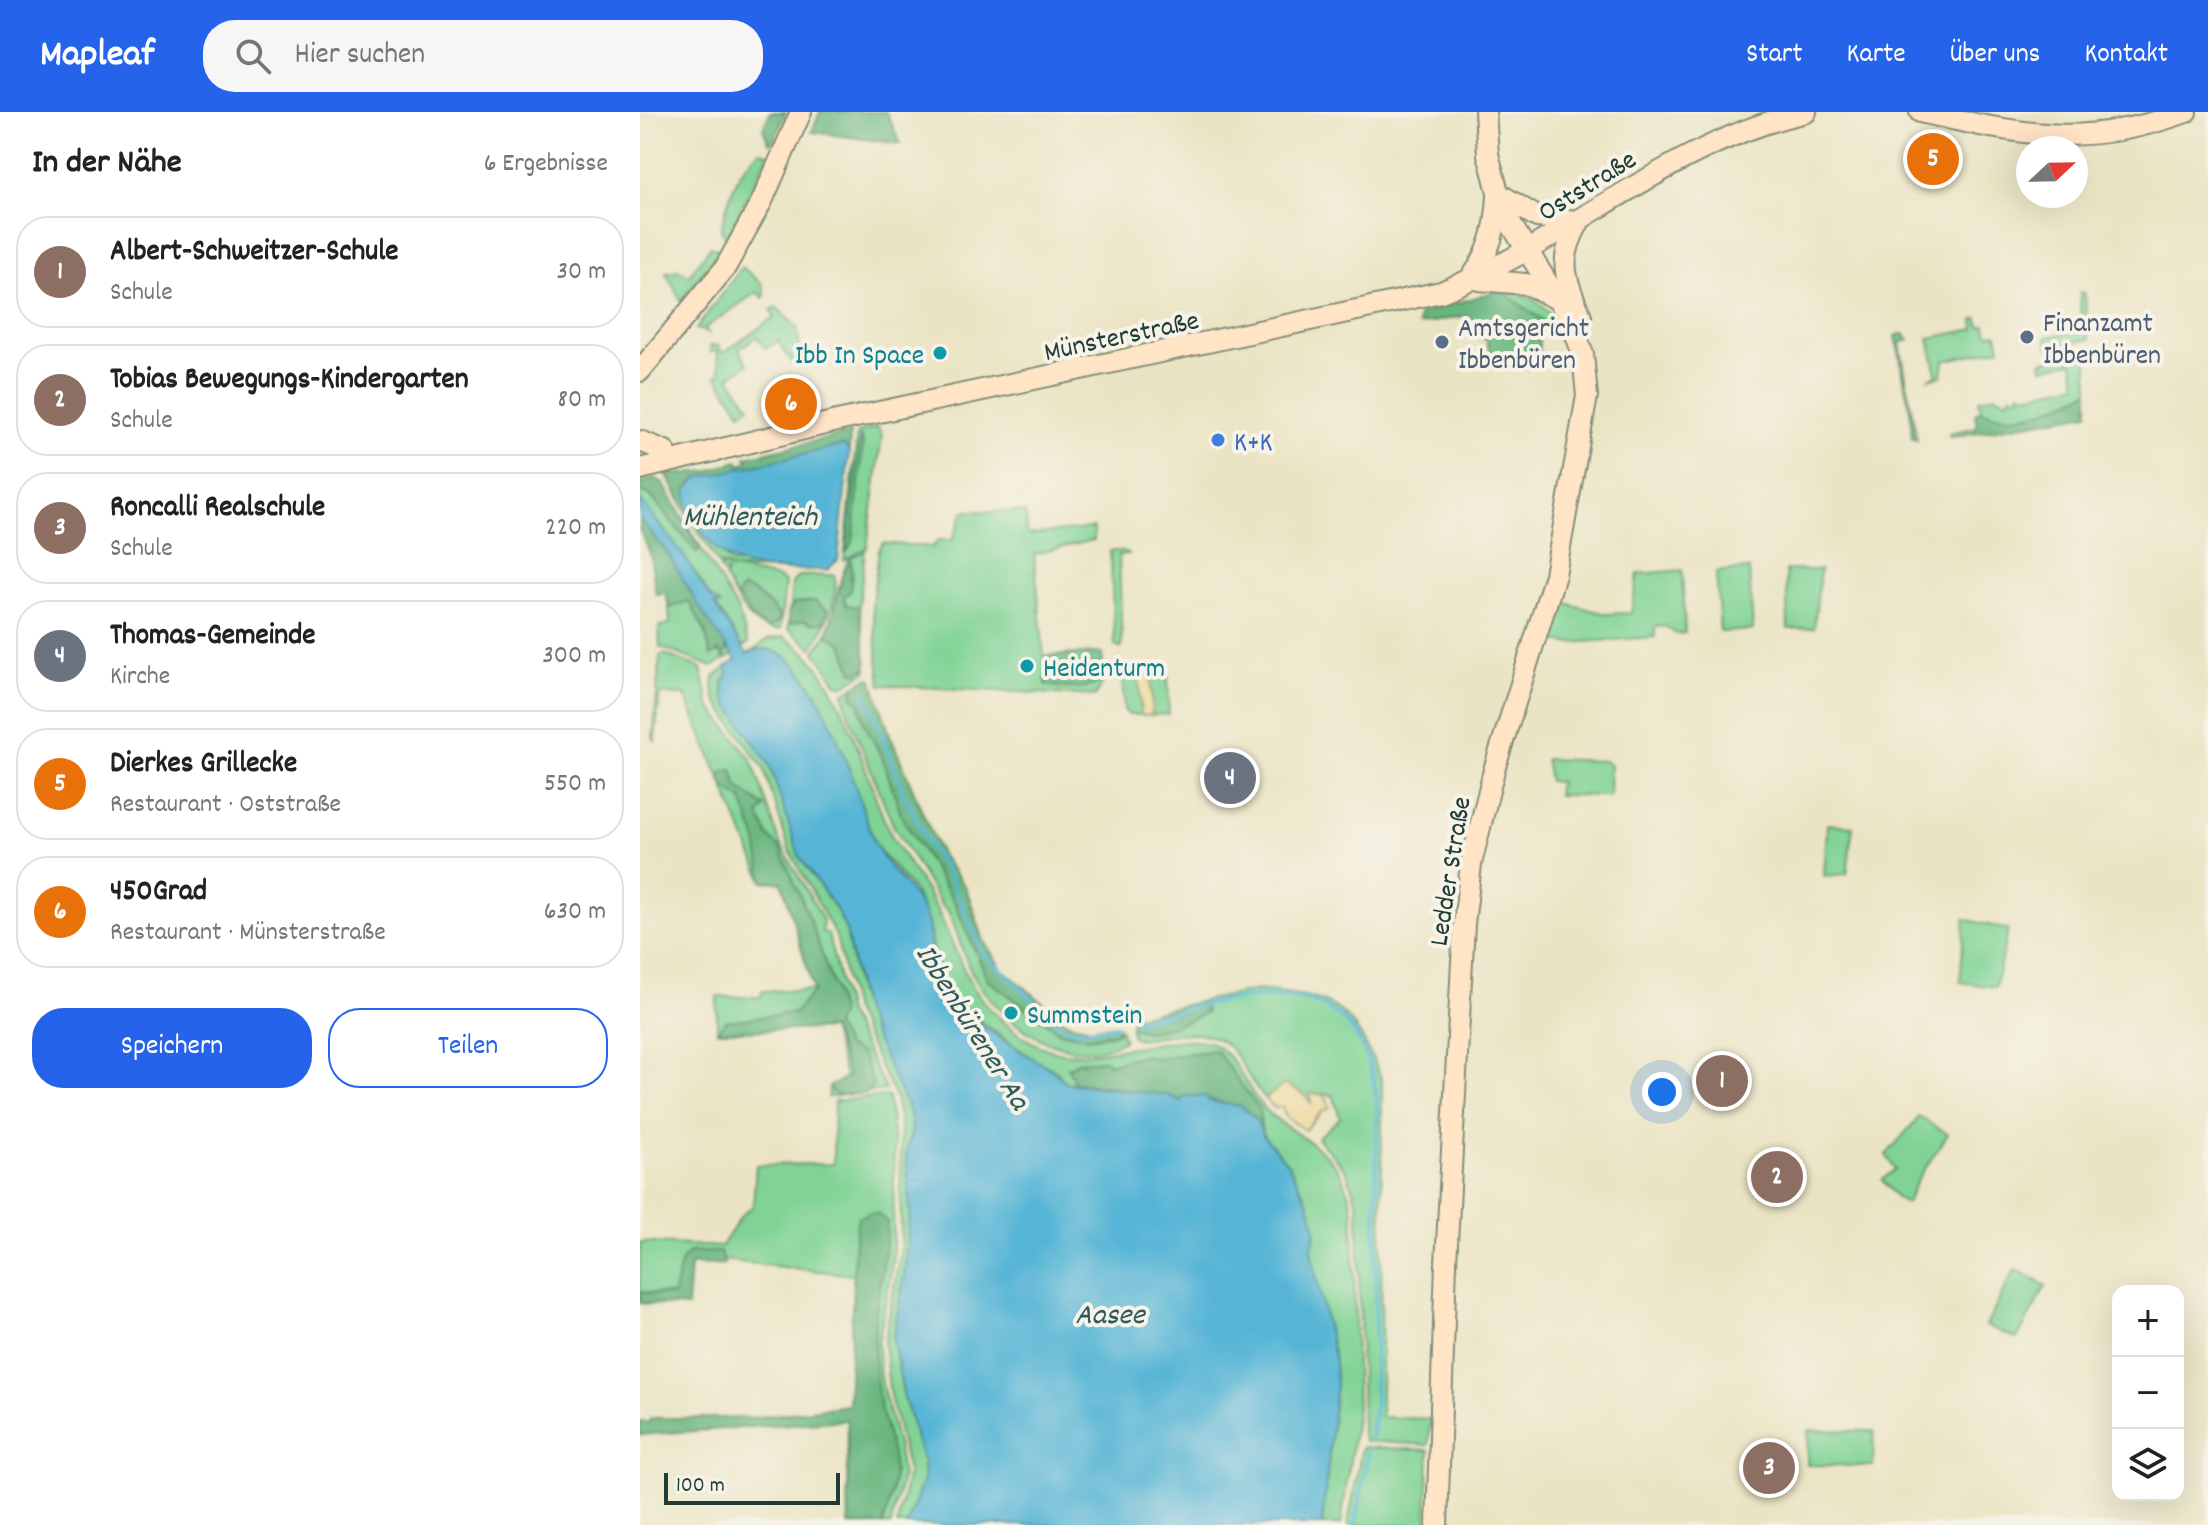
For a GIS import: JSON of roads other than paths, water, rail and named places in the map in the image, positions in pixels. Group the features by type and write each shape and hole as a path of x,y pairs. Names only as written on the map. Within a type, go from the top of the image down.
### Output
{"main road":[{"path":"640,371 725,268 762,201 801,112"},
{"path":"1468,281 1488,253 1493,240 1498,192 1488,154 1485,112"},
{"name":"Oststraße","path":"1528,252 1656,174 1726,136 1806,112"},
{"path":"1920,112 1992,129 2045,137 2121,132 2186,112"},
{"path":"1498,192 1537,217 1580,221 1564,257 1565,274 1583,320 1580,343"},
{"name":"Ledder Straße","path":"1437,1525 1446,1263 1466,909 1481,820 1555,575 1585,416 1587,381 1580,343 1559,299 1528,252 1498,192"},
{"name":"Münsterstraße","path":"640,469 718,448 1441,292 1528,252"},
{"path":"1468,281 1516,282 1559,299"},
{"path":"640,441 665,451"},
{"name":"Münsterstraße","path":"640,454 718,448"}],"water":[{"name":"Mühlenteich","path":"844,445 849,452 838,560 827,570 770,569 738,563 710,543 691,512 687,489 698,478"},
{"name":"Aasee","path":"640,500 682,553 710,597 721,605 714,604 747,654 771,650 793,663 812,687 830,720 876,845 917,900 927,921 938,978 951,996 995,1034 1054,1071 1066,1083 1167,1095 1180,1101 1186,1096 1205,1096 1209,1101 1241,1106 1257,1120 1262,1134 1288,1164 1309,1204 1316,1230 1311,1252 1335,1362 1336,1383 1322,1525 907,1525 924,1478 893,1338 904,1277 910,1214 906,1153 912,1129 910,1113 863,1012 846,930 836,909 799,856 770,766 725,700 723,682 728,675 727,667 736,660 702,612 669,555 640,519"}],"waterway":[{"path":"864,691 906,798 931,849 947,871 983,953 1063,1028 1077,1031 1117,1026"},
{"path":"1134,1022 1212,1003 1286,996 1319,1004 1346,1022 1365,1053 1377,1100 1375,1406 1371,1437"},
{"path":"1355,1525 1368,1452"}],"place":[{"name":"Dierkes Grillecke","path":"1933,159"},
{"name":"Finanzamt Ibbenbüren","path":"2027,337"},
{"name":"Amtsgericht Ibbenbüren","path":"1442,342"},
{"name":"Ibb In Space","path":"940,353"},
{"name":"450Grad","path":"791,404"},
{"name":"K+K","path":"1218,440"},
{"name":"Heidenturm","path":"1027,666"},
{"name":"Thomas-Gemeinde","path":"1230,778"},
{"name":"Summstein","path":"1011,1013"},
{"name":"Albert-Schweitzer-Schule","path":"1722,1081"},
{"name":"Tobias Bewegungs-Kindergarten","path":"1777,1177"},
{"name":"Roncalli Realschule","path":"1769,1468"}],"water label":[{"name":"Ibbenbürener Aa","path":"974,1026"}]}
